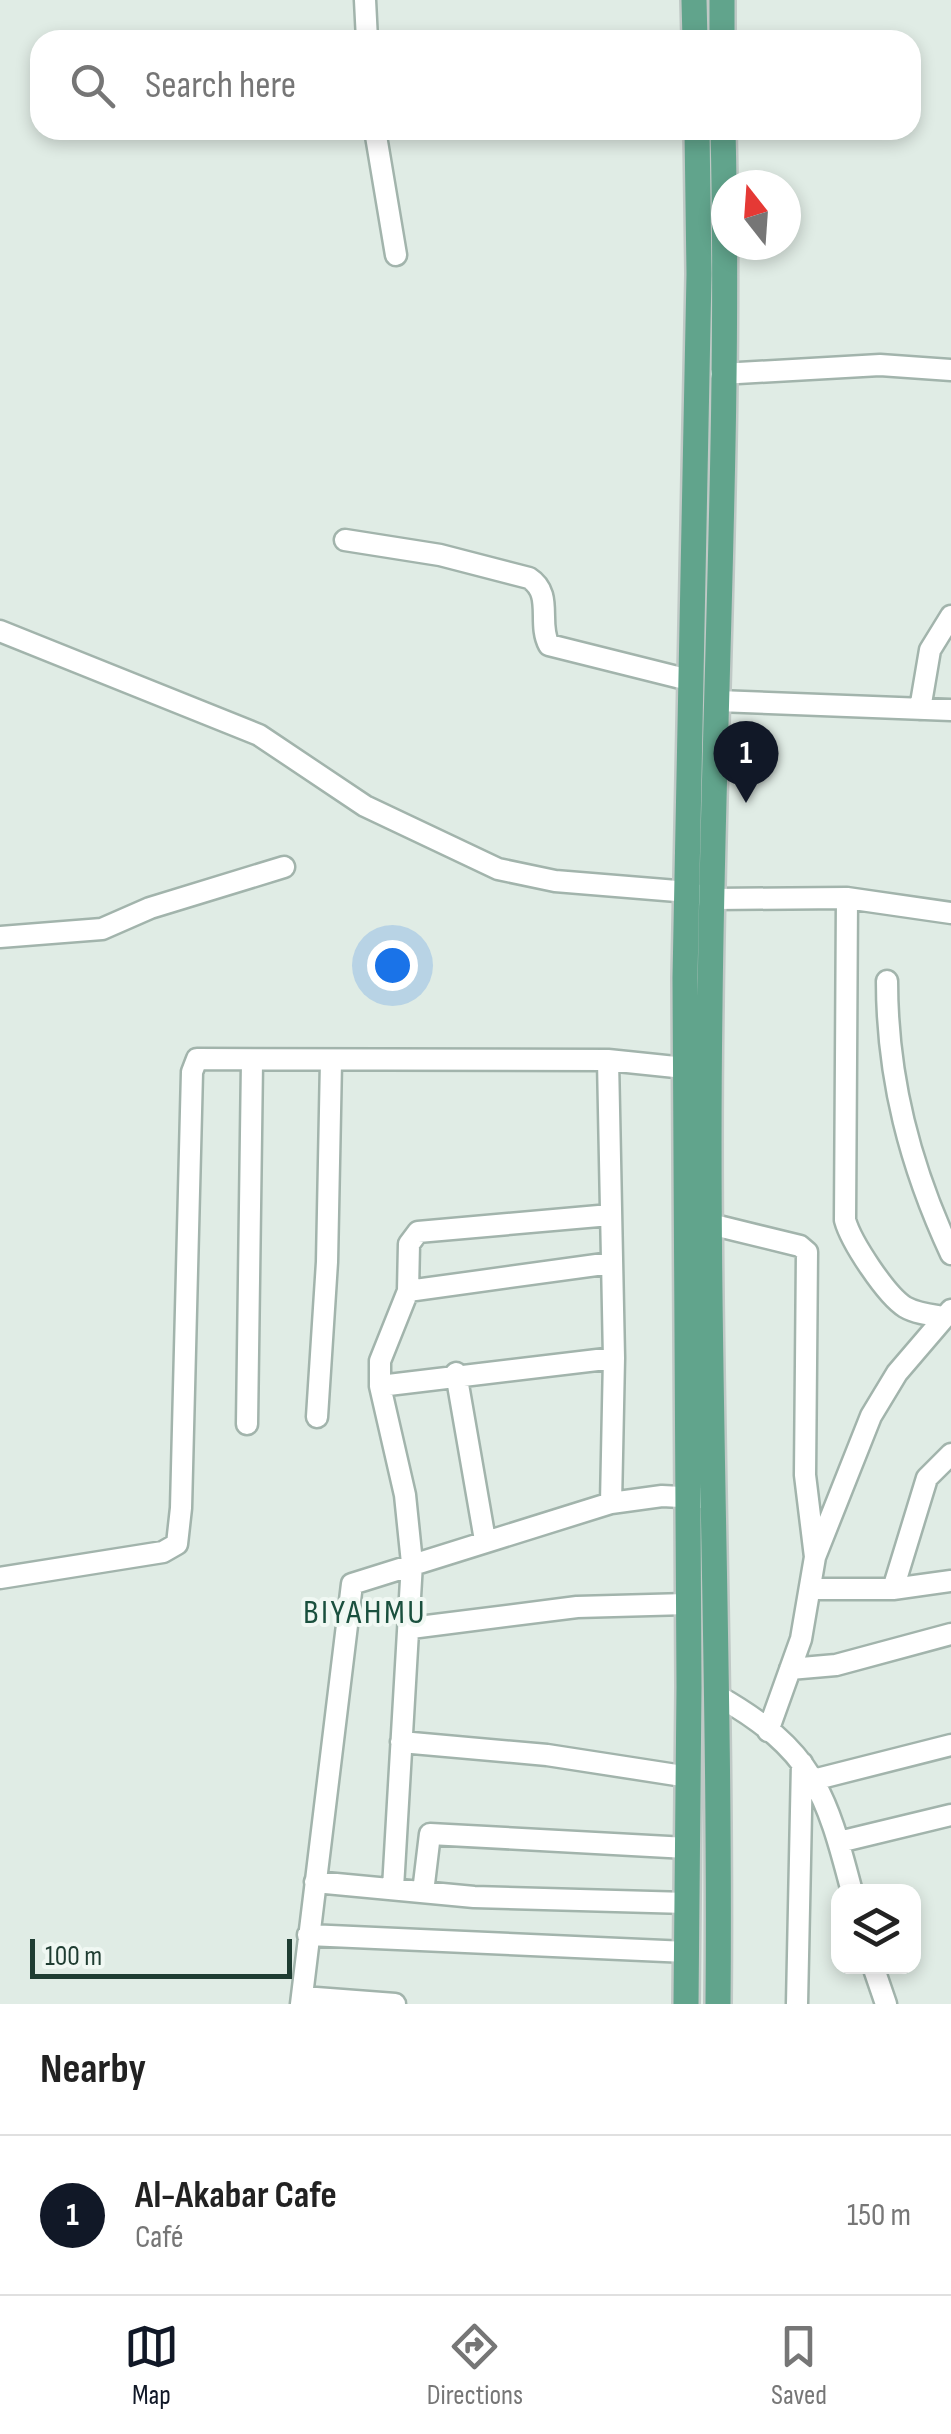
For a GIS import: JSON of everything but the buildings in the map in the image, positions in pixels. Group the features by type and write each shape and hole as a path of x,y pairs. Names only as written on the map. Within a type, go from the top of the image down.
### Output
{"main road":[{"path":"694,0 696,30"},
{"path":"722,0 722,30"},
{"path":"697,140 698,311 688,680 701,896 710,1224 716,1499 718,2004"},
{"path":"686,2004 689,1776 685,1068 718,702 723,140"}],"street":[{"path":"365,0 367,30"},
{"path":"377,140 396,254"},
{"path":"721,374 880,365 951,370"},
{"path":"345,540 440,555 529,578 538,584 544,598 543,633 549,646 688,680"},
{"path":"920,709 930,650 951,616"},
{"path":"0,631 259,735 365,806 469,859 543,880 701,896 847,898 951,913"},
{"path":"718,702 951,710"},
{"path":"0,937 102,929 150,908 284,868"},
{"path":"847,898 846,1220 851,1239 894,1297 906,1308 948,1314"},
{"path":"887,980 892,1073 903,1125 916,1170 951,1254"},
{"path":"0,1578 164,1552 176,1544 182,1508 193,1064 208,1058 252,1062 608,1060 685,1068"},
{"path":"608,1060 614,1358 611,1503"},
{"path":"317,1417 331,1061"},
{"path":"247,1424 252,1062"},
{"path":"393,1888 412,1563 405,1494 380,1386 383,1351 408,1291 408,1244 418,1232 610,1215"},
{"path":"710,1224 807,1252 805,1475 814,1556 811,1590 768,1731"},
{"path":"408,1291 611,1263"},
{"path":"814,1556 884,1392 948,1314"},
{"path":"380,1386 614,1358"},
{"path":"456,1374 486,1540"},
{"path":"893,1589 927,1478 951,1454"},
{"path":"396,2004 302,2000 352,1584 611,1503 636,1498 716,1499"},
{"path":"811,1590 893,1589 951,1581"},
{"path":"411,1628 577,1607 687,1604"},
{"path":"790,1669 836,1664 951,1634"},
{"path":"718,1696 768,1731 810,1771 839,1842 850,1884"},
{"path":"401,1742 547,1755 689,1776"},
{"path":"810,1771 951,1745"},
{"path":"796,2004 810,1771"},
{"path":"839,1842 951,1815"},
{"path":"423,1892 430,1834 688,1848"},
{"path":"315,1882 423,1892 687,1903"},
{"path":"308,1935 686,1952"},
{"path":"876,1974 886,2004"}],"place":[{"name":"Al-Akabar Cafe","path":"746,803"}],"district":[{"name":"BIYAHMU","path":"365,1611"}]}
